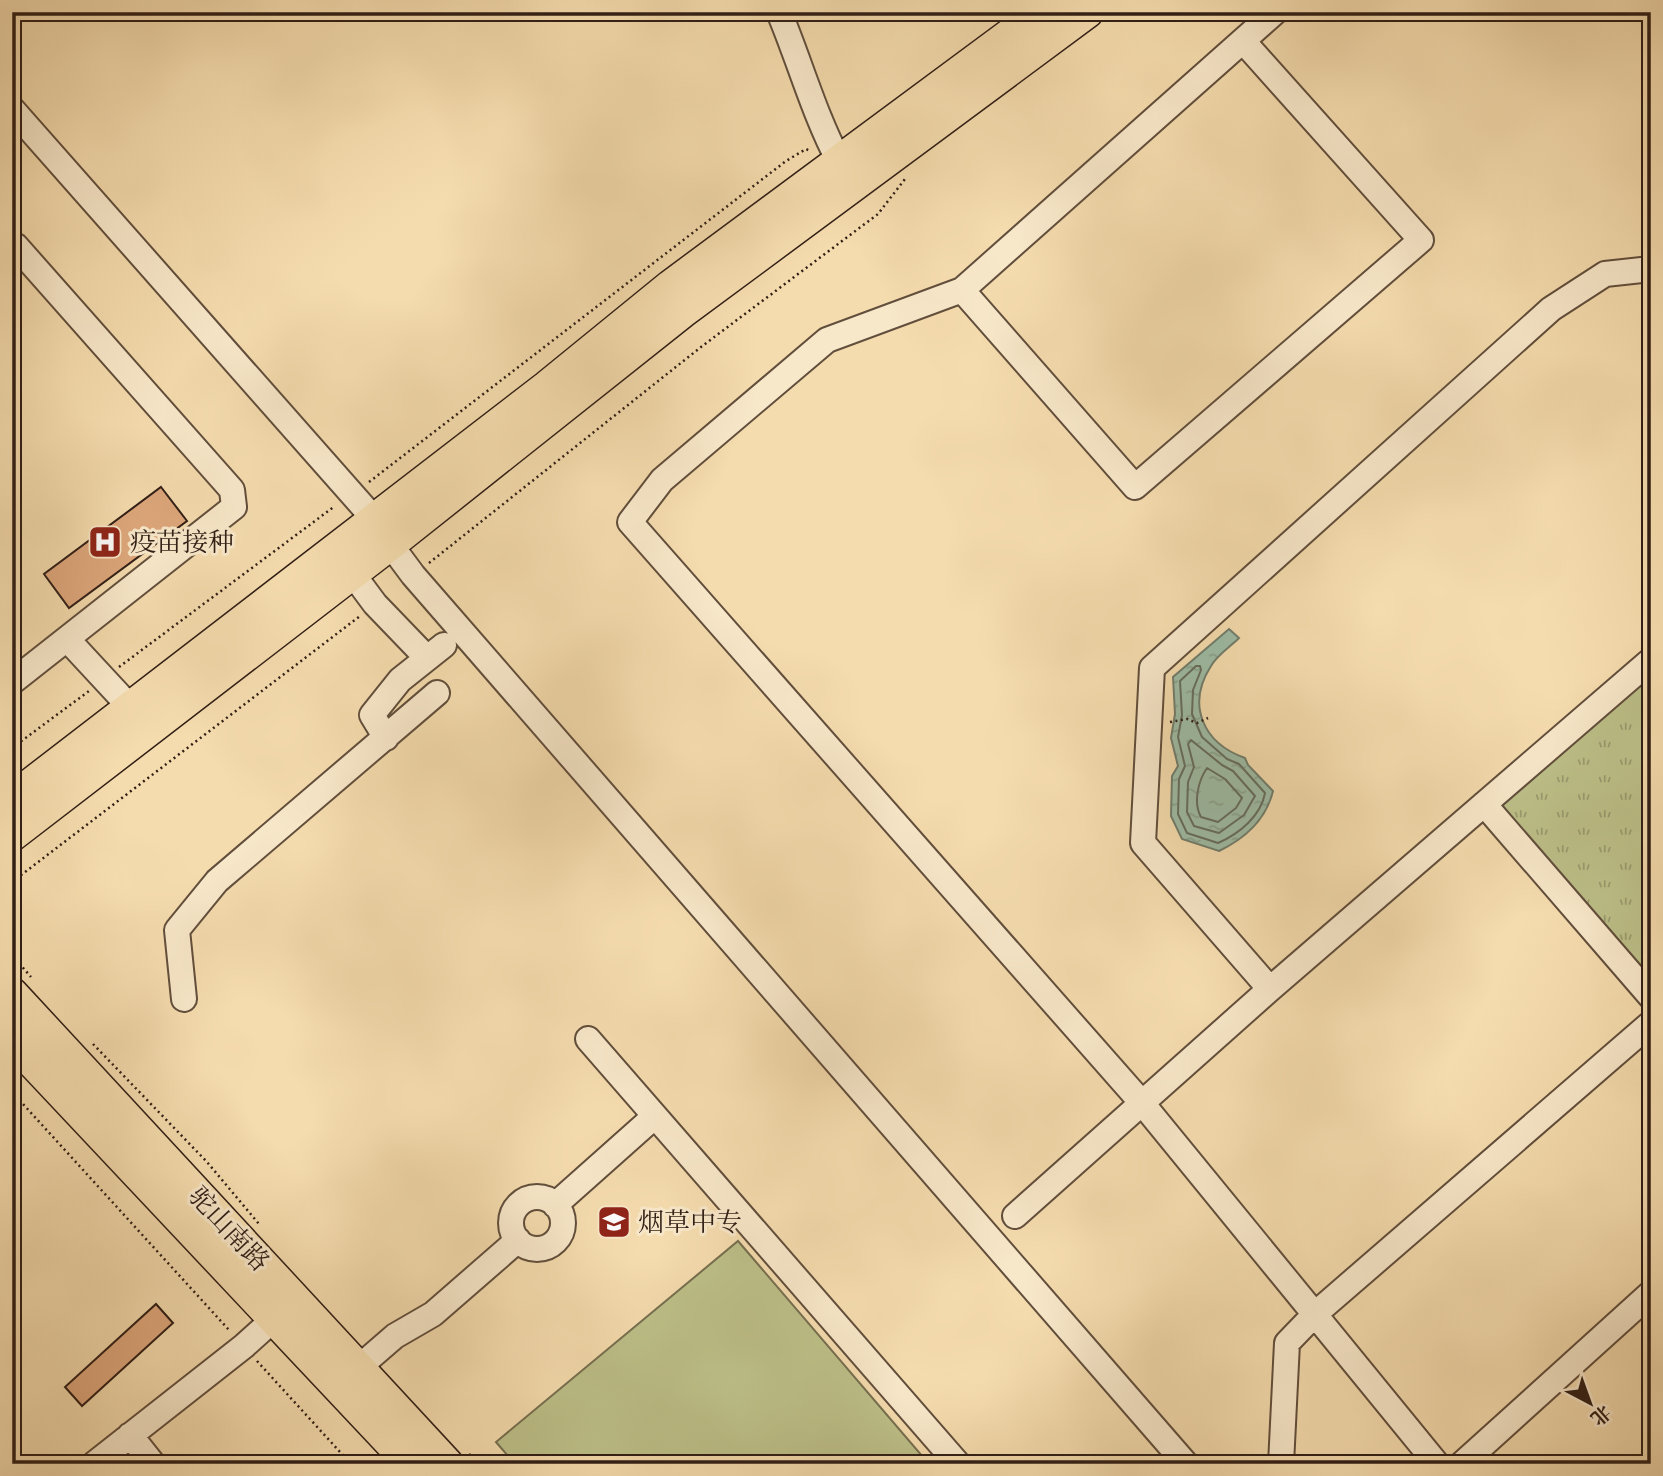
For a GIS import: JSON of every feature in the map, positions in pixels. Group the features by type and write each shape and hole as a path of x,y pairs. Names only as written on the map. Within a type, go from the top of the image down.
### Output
{"main road":[{"path":"15,833 352,573 383,532 547,387 670,286 1041,12"},
{"path":"12,799 131,708 383,532 1087,12"},
{"name":"驼山南路","path":"12,994 284,1309 411,1464"},
{"name":"驼山南路","path":"12,1040 284,1309 358,1368 447,1464"}],"street":[{"path":"779,12 823,131 839,161"},
{"path":"1275,12 962,290 827,340 662,480 630,522 1142,1103 1437,1464"},
{"path":"962,290 1135,487 1421,240 1243,41"},
{"path":"12,109 352,494 413,575 1186,1464"},
{"path":"12,249 16,246 232,490 234,507 12,682"},
{"path":"1270,989 1143,842 1153,667 1551,309 1605,274 1651,269"},
{"path":"352,573 375,604 435,651 400,680 372,715 387,738"},
{"path":"67,639 131,708"},
{"path":"1015,1216 1270,989 1651,660"},
{"path":"184,999 177,930 217,881 387,738 437,692"},
{"path":"1484,804 1651,996"},
{"path":"1281,1464 1287,1343 1315,1314 1651,1023"},
{"path":"588,1039 958,1464"},
{"path":"555,1205 656,1116"},
{"path":"537,1197 546,1198 559,1209 562,1225 555,1240 541,1248 525,1245 518,1240 511,1225 515,1208 521,1202 537,1197"},
{"path":"358,1368 395,1336 433,1314 518,1240"},
{"path":"1462,1464 1651,1293"},
{"path":"94,1464 244,1346 284,1309"},
{"path":"130,1436 153,1464"}],"path":[{"path":"12,748 394,464 654,260 786,161 806,149 839,161"},
{"path":"413,575 701,347 878,214 910,172"},
{"path":"12,882 375,604"},
{"path":"1149,726 1187,719 1197,723 1208,718"},
{"path":"12,1092 351,1464"}],"green space":[{"path":"1651,675 1651,981 1497,807"},
{"path":"738,1241 929,1464 515,1464 496,1442"}],"water":[{"path":"1229,629 1239,638 1217,658 1204,681 1200,695 1203,721 1218,743 1245,758 1248,765 1273,791 1265,811 1254,827 1219,851 1182,839 1171,816 1172,776 1178,766 1171,738 1175,714 1173,677"}],"building":[{"path":"161,487 187,521 69,608 44,574"},
{"path":"156,1304 173,1323 82,1406 65,1387"}],"place":[{"name":"疫苗接种","path":"105,542"},
{"name":"烟草中专","path":"614,1222"}]}
